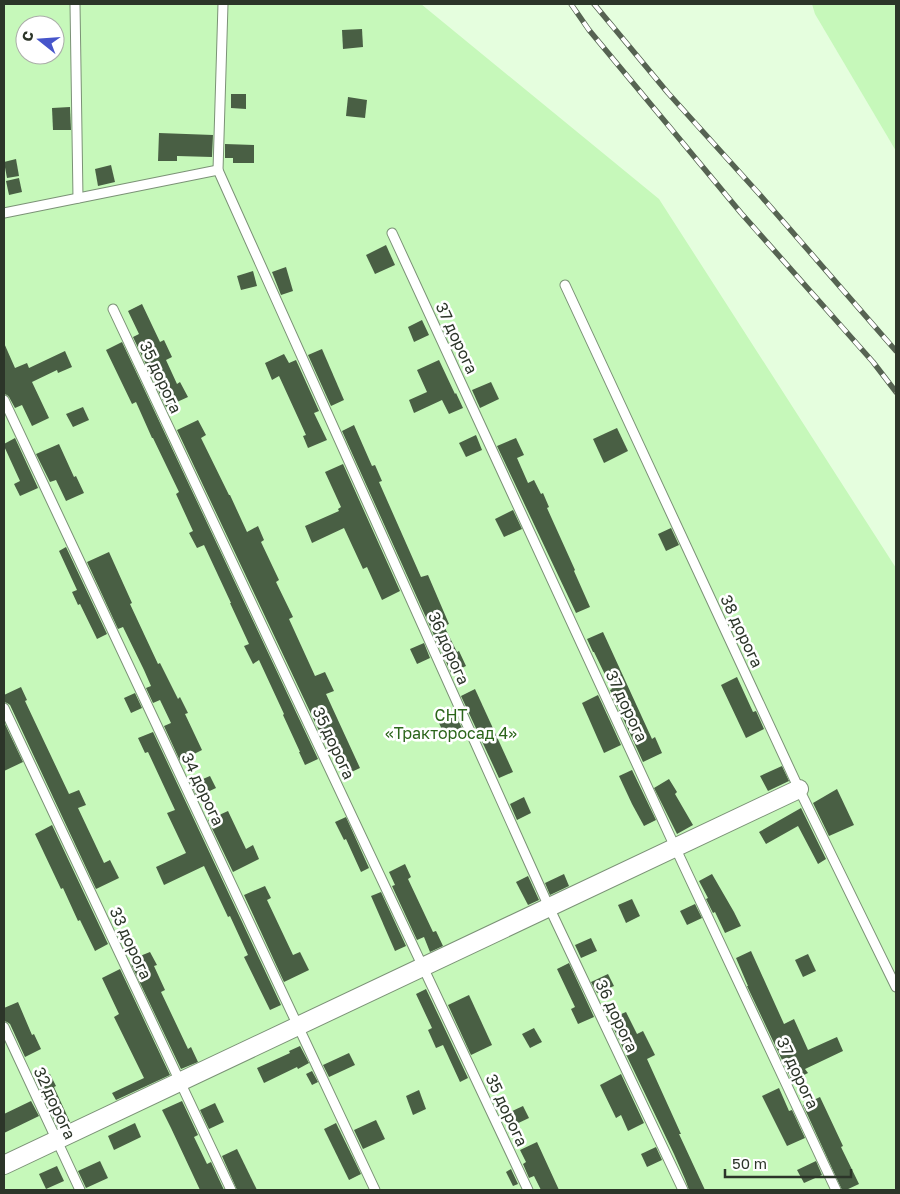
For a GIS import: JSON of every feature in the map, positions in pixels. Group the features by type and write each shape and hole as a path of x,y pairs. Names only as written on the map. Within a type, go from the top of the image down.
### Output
{"street":[{"path":"4,1165 799,789"}],"lane":[{"path":"75,4 78,198"},
{"path":"4,213 218,170 223,4"},
{"name":"36 дорога","path":"218,170 549,907 683,1190"},
{"name":"37 дорога","path":"392,233 675,847 836,1190"},
{"name":"38 дорога","path":"565,285 799,789 896,987"},
{"name":"35 дорога","path":"113,309 528,1190"},
{"name":"34 дорога","path":"4,400 375,1190"},
{"name":"33 дорога","path":"4,708 231,1190"},
{"name":"32 дорога","path":"4,1027 80,1190"}],"green space":[{"name":"СНТ «Тракторосад 4»","path":"4,4 421,4 659,199 896,568 896,1190 4,1190"},
{"path":"812,4 896,4 896,151 815,14"}],"building":[{"path":"362,29 363,47 343,49 342,30"},
{"path":"231,94 246,94 246,109 231,108"},
{"path":"348,97 367,100 365,118 346,116"},
{"path":"70,107 71,130 53,130 52,108"},
{"path":"159,133 213,135 212,157 177,156 177,161 158,161"},
{"path":"225,144 254,145 254,163 233,163 233,158 225,158"},
{"path":"16,159 19,176 7,178 4,162"},
{"path":"111,165 115,182 98,186 95,169"},
{"path":"19,178 22,192 9,195 6,181"},
{"path":"386,245 395,265 375,274 366,255"},
{"path":"286,267 293,291 281,295 272,272"},
{"path":"253,271 257,286 241,290 237,276"},
{"path":"142,304 160,342 164,340 172,357 166,360 177,384 180,382 188,397 166,407 133,337 139,334 128,311"},
{"path":"422,320 429,335 414,342 408,327"},
{"path":"122,342 318,759 305,765 259,660 253,664 244,646 249,644 204,545 197,548 189,533 193,531 176,494 179,492 136,402 132,404 106,350"},
{"path":"4,343 15,368 27,363 29,368 65,351 72,367 58,373 57,370 32,382 49,418 32,426 22,405 15,408 9,397 4,394"},
{"path":"322,349 344,400 331,406 308,355"},
{"path":"284,354 289,363 296,360 319,411 314,413 327,440 308,448 303,436 306,435 279,376 272,380 265,363"},
{"path":"439,360 463,408 449,414 442,400 414,413 409,400 427,392 417,370"},
{"path":"491,382 499,399 480,408 472,390"},
{"path":"83,407 89,420 73,427 66,414"},
{"path":"198,420 206,435 201,438 247,532 258,526 264,540 261,542 279,580 276,582 293,617 289,619 315,676 325,672 334,691 326,694 360,768 345,775 334,752 330,754 177,430"},
{"path":"354,425 372,466 375,465 382,481 379,482 421,577 428,575 449,624 444,626 466,666 451,673 342,431"},
{"path":"617,428 628,451 604,463 593,439"},
{"path":"476,435 482,450 466,457 459,443"},
{"path":"15,438 38,488 20,496 14,484 20,481 4,446 4,444"},
{"path":"516,438 524,455 517,458 528,483 534,480 541,494 543,493 549,507 547,508 590,607 576,613 497,446"},
{"path":"59,444 74,477 76,476 84,493 66,501 56,480 50,482 36,454"},
{"path":"343,464 400,591 382,600 367,567 363,569 344,528 312,543 305,526 339,511 338,509 341,507 325,472"},
{"path":"513,510 522,529 504,537 495,519"},
{"path":"671,528 679,545 666,551 658,534"},
{"path":"66,547 107,634 97,639 72,592 77,590 59,551"},
{"path":"109,552 132,603 130,604 158,664 160,663 178,699 180,697 188,713 185,714 202,750 180,761 164,726 171,723 160,700 153,703 146,688 151,686 144,670 123,627 118,629 87,562"},
{"path":"603,632 652,739 655,737 662,753 643,762 610,690 612,689 587,639"},
{"path":"424,643 430,658 417,664 410,649"},
{"path":"737,677 753,712 756,711 764,729 746,738 721,685"},
{"path":"21,687 27,700 25,701 69,794 79,790 86,805 78,808 104,863 110,860 119,878 96,889 10,705 4,702 4,695"},
{"path":"475,689 513,772 499,778 461,696"},
{"path":"135,693 142,708 131,713 124,698"},
{"path":"598,695 621,745 604,753 582,703"},
{"path":"456,716 463,730 446,738 439,723"},
{"path":"4,722 23,762 4,771"},
{"path":"153,732 281,1005 270,1010 244,957 248,955 204,866 164,885 156,867 186,853 167,813 175,810 148,752 145,753 138,738"},
{"path":"782,766 789,781 768,791 760,776"},
{"path":"632,770 656,820 644,826 619,776"},
{"path":"210,776 216,788 197,797 191,784"},
{"path":"669,779 677,792 675,794 693,825 677,834 654,788"},
{"path":"837,789 854,825 829,836 813,803"},
{"path":"524,797 531,813 517,820 510,804"},
{"path":"801,808 826,859 818,864 798,826 766,844 759,832"},
{"path":"228,811 246,849 253,845 259,859 233,872 208,820"},
{"path":"346,817 369,868 361,872 346,839 344,840 335,822"},
{"path":"52,825 108,944 95,951 80,920 78,921 63,888 61,889 35,834"},
{"path":"405,864 411,877 408,879 433,932 436,931 443,946 430,952 424,937 417,940 392,886 395,885 389,872"},
{"path":"564,874 569,886 550,895 545,883"},
{"path":"712,874 741,926 725,933 715,912 713,913 706,899 708,898 699,881"},
{"path":"528,876 539,900 528,905 516,882"},
{"path":"265,886 271,898 267,900 293,955 300,952 309,970 284,982 244,895"},
{"path":"381,892 406,946 395,951 371,896"},
{"path":"632,899 640,916 626,923 618,905"},
{"path":"695,904 702,918 687,925 680,911"},
{"path":"591,938 597,951 581,958 575,945"},
{"path":"751,951 784,1024 794,1019 808,1050 837,1037 843,1051 805,1069 808,1073 792,1081 747,986 736,958"},
{"path":"150,952 157,965 154,966 165,990 161,992 188,1049 191,1047 198,1062 181,1069 131,964 137,961 135,958"},
{"path":"808,954 816,971 803,977 795,960"},
{"path":"569,963 594,1017 578,1024 571,1009 575,1007 557,969"},
{"path":"120,969 170,1075 116,1100 112,1093 144,1078 114,1017 119,1014 102,978"},
{"path":"608,974 614,986 597,993 591,982"},
{"path":"426,989 468,1078 460,1082 443,1045 436,1048 428,1030 432,1028 416,994"},
{"path":"469,995 492,1045 471,1055 448,1005"},
{"path":"18,1002 32,1035 34,1034 41,1049 25,1057 10,1024 4,1021 4,1008"},
{"path":"626,1012 637,1034 643,1031 655,1055 647,1059 705,1190 689,1190 674,1154 609,1019"},
{"path":"534,1028 542,1042 530,1048 522,1034"},
{"path":"300,1046 309,1063 264,1083 257,1068 290,1053 289,1051"},
{"path":"349,1053 355,1065 329,1077 323,1065"},
{"path":"312,1071 318,1082 312,1085 306,1074"},
{"path":"50,1074 70,1122 58,1128 36,1081"},
{"path":"621,1074 644,1123 628,1131 621,1115 616,1118 600,1085"},
{"path":"779,1088 789,1111 792,1110 805,1138 787,1146 762,1096"},
{"path":"419,1090 426,1109 413,1115 406,1096"},
{"path":"820,1097 859,1184 846,1190 842,1190 803,1105"},
{"path":"31,1101 39,1116 4,1133 4,1114"},
{"path":"182,1101 198,1135 194,1137 207,1164 211,1162 224,1190 200,1190 162,1110"},
{"path":"215,1103 224,1122 209,1129 200,1110"},
{"path":"523,1106 529,1118 512,1126 506,1114"},
{"path":"376,1120 385,1139 363,1149 354,1130"},
{"path":"135,1123 141,1137 114,1150 108,1136"},
{"path":"336,1123 361,1174 349,1180 324,1129"},
{"path":"537,1142 559,1190 541,1190 534,1176 529,1178 523,1164 526,1162 520,1150"},
{"path":"656,1147 662,1160 647,1167 641,1154"},
{"path":"237,1149 257,1190 237,1190 222,1156"},
{"path":"100,1161 108,1178 86,1188 78,1171"},
{"path":"816,1161 822,1175 804,1183 797,1170"},
{"path":"57,1166 64,1181 46,1189 39,1174"},
{"path":"511,1169 518,1184 513,1186 506,1172"}],"railway":[{"path":"571,4 589,30 741,213 873,362 896,392"},
{"path":"594,4 668,93 896,351"}]}
